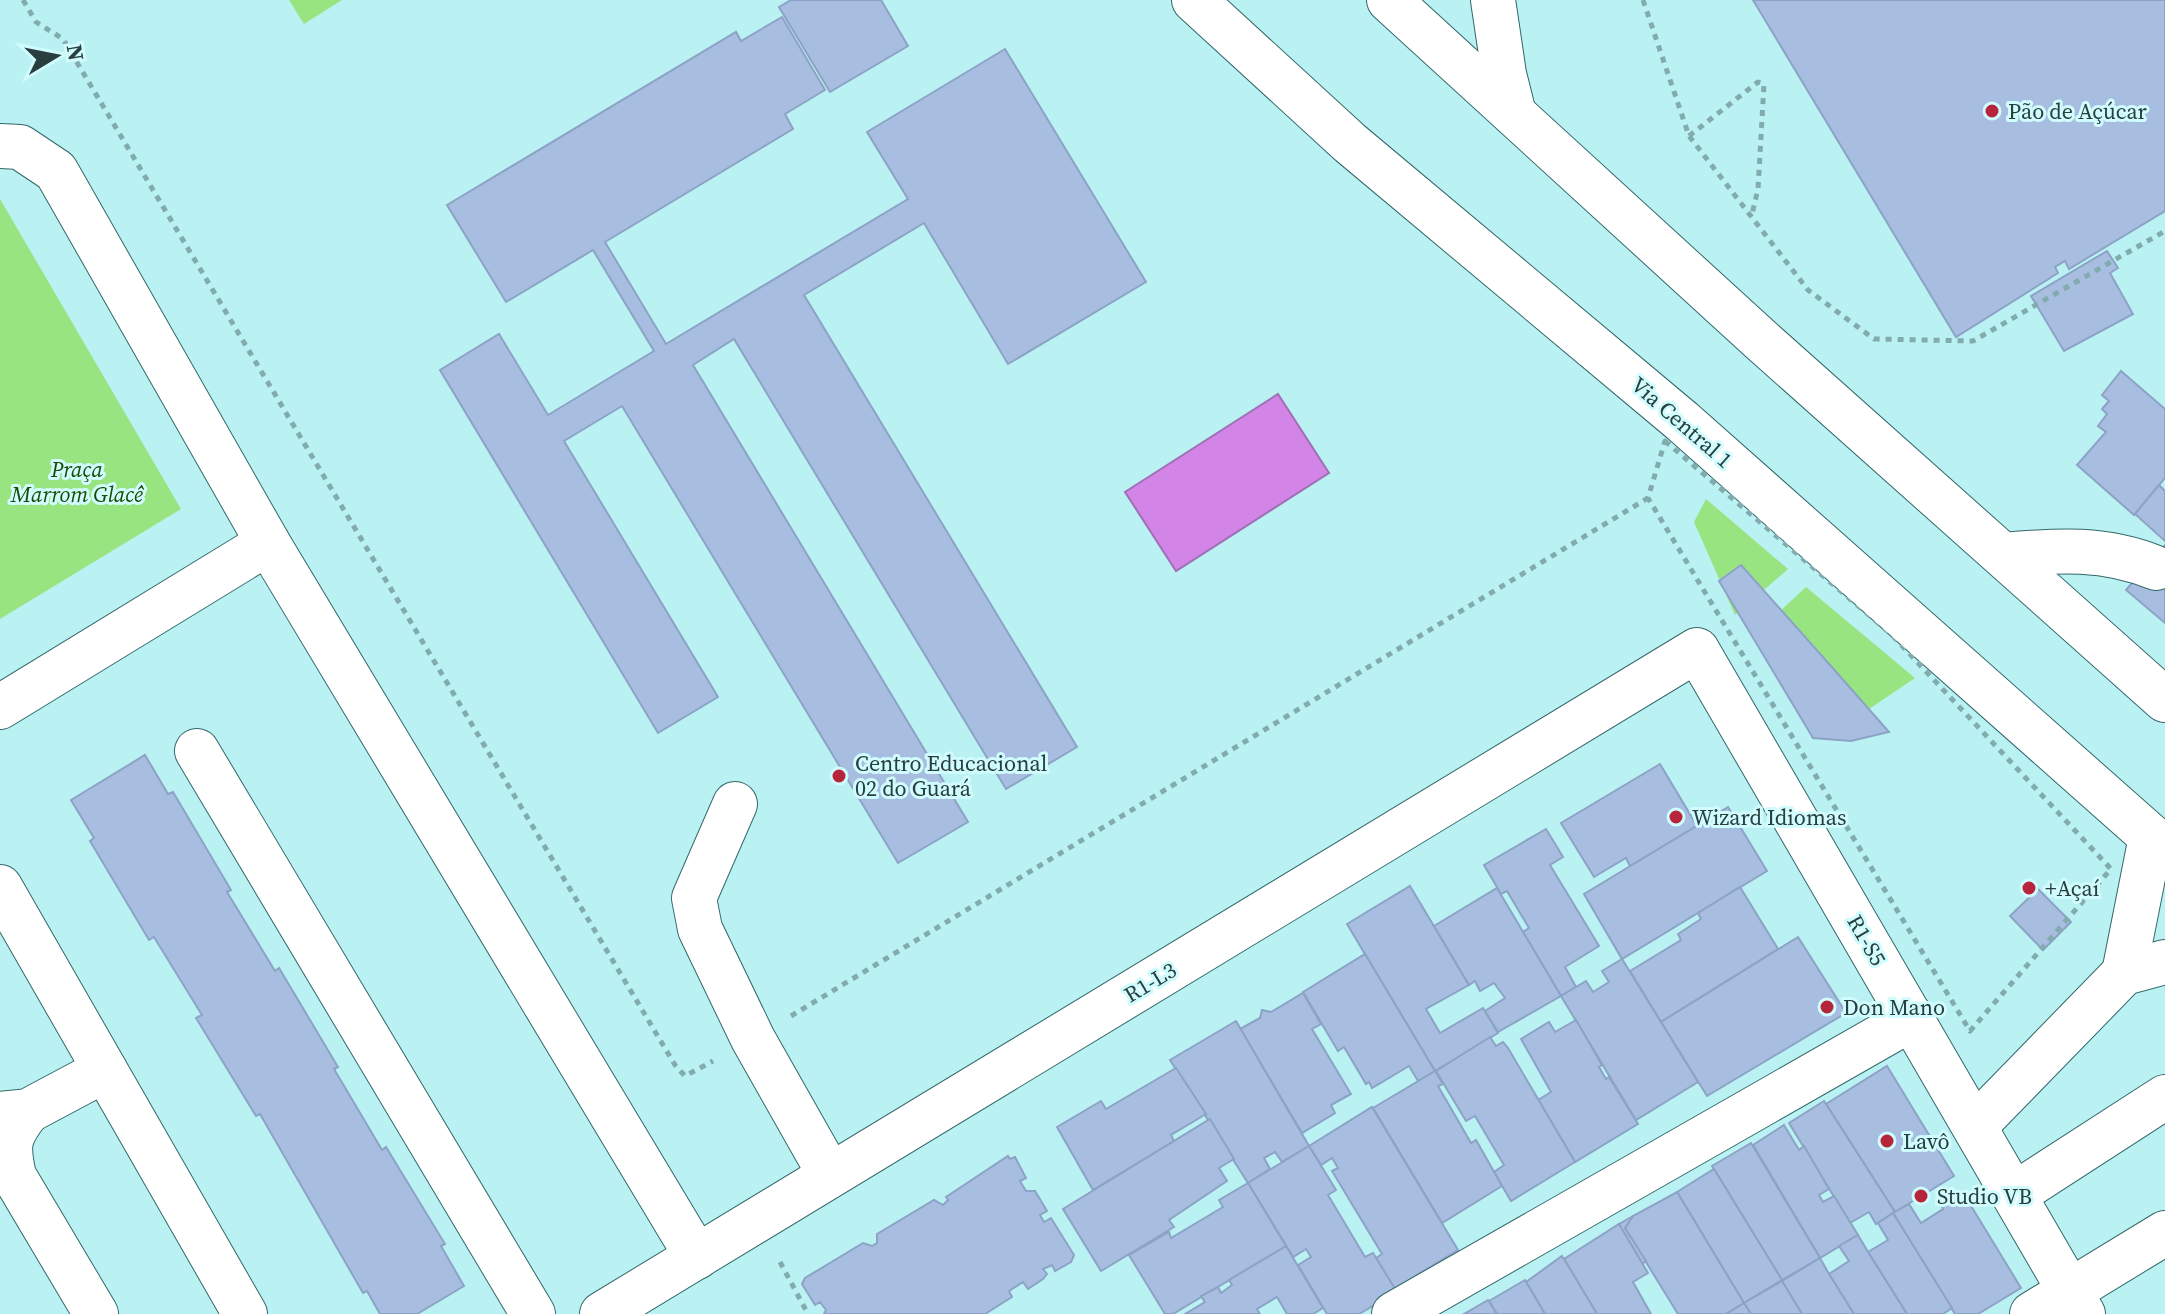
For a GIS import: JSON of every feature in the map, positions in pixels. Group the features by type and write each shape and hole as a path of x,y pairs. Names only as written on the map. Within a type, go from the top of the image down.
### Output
{"street":[{"name":"Via Central 1","path":"1194,0 1350,143 1682,421 2158,843"},
{"path":"1389,0 2165,700"},
{"path":"1493,0 1504,74 1514,114"},
{"path":"0,146 20,147 56,171 268,543 697,1257"},
{"path":"0,707 268,543"},
{"path":"2004,555 2060,550 2101,551 2156,568"},
{"name":"R1-L3","path":"602,1314 1697,650"},
{"name":"R1-S5","path":"1697,650 1976,1125 2076,1302"},
{"path":"197,751 533,1314"},
{"path":"735,804 694,898 700,929 753,1039 830,1175"},
{"path":"1976,1125 2144,968 2158,843"},
{"path":"0,887 245,1314"},
{"path":"1394,1314 1913,1018"},
{"path":"96,1314 14,1176 9,1153 14,1112 105,1070"},
{"path":"2015,1194 2165,1097"},
{"path":"2032,1314 2076,1302 2165,1233"}],"path":[{"path":"23,0 36,22 63,39 675,1065 685,1076 753,1039 1648,498 1665,441 1891,634 2111,869 1970,1031 1648,498"},
{"path":"1643,0 1689,136 1808,290 1874,339 1973,341 2165,231"},
{"path":"1689,136 1758,82 1764,84 1758,189 1752,215"},
{"path":"757,1221 808,1314"}],"green space":[{"path":"289,0 342,0 304,24"},
{"name":"Praça Marrom Glacê","path":"0,199 181,509 0,619"},
{"path":"1706,499 1788,569 1735,615 1694,522"},
{"path":"1806,587 1915,678 1841,728 1764,626"}],"shaded area":[{"path":"1278,394 1329,473 1176,571 1125,492"}],"building":[{"path":"791,0 881,0 908,46 830,92 779,7"},
{"name":"Pão de Açúcar","path":"1753,0 2165,0 2165,211 2069,269 2065,261 2055,267 2058,273 1956,337"},
{"path":"782,17 825,90 785,114 793,129 605,242 666,344 908,199 867,132 1005,49 1146,282 1008,364 924,223 804,295 1077,747 1006,789 734,339 693,365 968,822 898,863 622,406 564,441 718,697 658,733 440,370 499,334 548,415 654,351 593,250 506,302 447,205 736,32 741,41"},
{"path":"2107,251 2118,268 2110,273 2133,314 2064,351 2031,296"},
{"path":"2121,371 2165,409 2165,478 2134,515 2077,465 2106,432 2098,426 2107,414 2102,409 2109,401 2102,395"},
{"path":"2159,485 2165,491 2165,541 2135,514"},
{"path":"2165,545 2165,623 2126,590"},
{"path":"1741,565 1889,732 1851,741 1813,738 1719,581"},
{"path":"145,755 168,794 173,792 231,890 227,892 275,971 279,968 338,1067 334,1069 382,1150 386,1147 445,1244 441,1246 464,1286 417,1314 380,1314 367,1291 363,1293 260,1114 256,1116 196,1018 202,1015 154,937 149,940 90,841 94,838 71,800"},
{"path":"1660,764 1697,826 1630,866 1626,858 1594,877 1561,823"},
{"path":"1728,807 1767,871 1622,959 1584,894"},
{"path":"1546,829 1563,857 1550,865 1599,946 1565,967 1576,987 1561,996 1523,932 1529,928 1507,891 1501,894 1484,865"},
{"path":"1410,886 1469,985 1426,1009 1440,1033 1483,1008 1498,1033 1435,1071 1347,924"},
{"path":"1740,887 1778,949 1661,1022 1630,971 1681,940 1678,934 1701,919 1698,913"},
{"path":"1497,888 1561,996 1498,1032 1485,1011 1505,998 1494,983 1480,991 1475,981 1469,985 1434,926"},
{"path":"2038,889 2071,922 2043,950 2010,916"},
{"path":"1798,937 1846,1013 1707,1096 1661,1022"},
{"path":"1365,954 1435,1071 1418,1081 1409,1066 1372,1088 1369,1082 1366,1084 1344,1047 1338,1051 1303,992"},
{"path":"1622,959 1698,1082 1636,1120 1561,996 1586,981 1593,992 1609,982 1602,971"},
{"path":"1303,993 1321,1024 1312,1029 1351,1094 1331,1105 1335,1113 1302,1133 1240,1029 1260,1018 1262,1010 1271,1012"},
{"path":"1576,1020 1602,1065 1599,1067 1606,1079 1609,1077 1638,1124 1575,1162 1538,1100 1551,1092 1521,1039 1549,1022 1555,1032"},
{"path":"1236,1021 1309,1146 1282,1162 1275,1152 1264,1158 1270,1169 1248,1183 1170,1060"},
{"path":"1490,1037 1496,1046 1503,1042 1508,1048 1575,1162 1511,1201 1494,1172 1504,1165 1475,1116 1466,1121 1436,1071"},
{"path":"1887,1066 1954,1176 1895,1212 1826,1104"},
{"path":"1176,1068 1206,1114 1171,1135 1174,1141 1093,1190 1057,1127 1101,1101 1106,1109"},
{"path":"1435,1071 1443,1084 1438,1086 1471,1143 1476,1140 1502,1186 1442,1223 1373,1108"},
{"path":"1824,1101 1895,1212 1876,1224 1869,1212 1850,1223 1789,1123"},
{"path":"1372,1107 1458,1250 1394,1289 1376,1258 1382,1254 1332,1171 1338,1168 1332,1158 1321,1165 1309,1146"},
{"path":"1210,1119 1234,1159 1219,1168 1227,1181 1169,1220 1174,1227 1101,1271 1063,1209"},
{"path":"1784,1125 1799,1150 1804,1146 1829,1189 1819,1195 1823,1202 1834,1196 1858,1235 1820,1258 1753,1145"},
{"path":"1751,1143 1820,1258 1782,1280 1712,1166"},
{"path":"1309,1146 1336,1190 1328,1195 1365,1257 1373,1253 1397,1292 1359,1314 1327,1314 1298,1265 1311,1257 1306,1249 1293,1257 1248,1183"},
{"path":"1008,1156 1010,1159 1015,1157 1026,1178 1020,1181 1026,1191 1035,1191 1047,1211 1040,1215 1044,1222 1051,1218 1074,1255 1071,1262 1055,1271 1052,1265 1043,1269 1047,1274 1043,1279 1028,1289 1023,1282 1009,1291 1012,1297 985,1314 824,1314 826,1310 820,1302 815,1305 802,1284 805,1278 863,1243 872,1246 877,1243 877,1234 934,1200 943,1205 948,1200 946,1197"},
{"path":"1714,1169 1782,1280 1744,1303 1677,1192"},
{"path":"1248,1183 1286,1246 1173,1314 1165,1314 1129,1255 1169,1232 1171,1238 1223,1207 1219,1200"},
{"path":"1962,1191 2021,1288 1978,1314 1955,1314 1893,1213 1909,1204 1921,1223 1943,1209 1941,1204"},
{"path":"1677,1192 1744,1303 1726,1314 1678,1314 1625,1228 1633,1216"},
{"path":"1893,1213 1952,1308 1943,1314 1907,1314 1868,1252 1888,1240 1878,1223"},
{"path":"1633,1216 1625,1228 1646,1261 1642,1264 1619,1224"},
{"path":"1619,1224 1648,1273 1633,1282 1651,1314 1597,1314 1564,1259"},
{"path":"1858,1235 1907,1314 1854,1314 1829,1274 1849,1261 1839,1246"},
{"path":"1286,1246 1323,1308 1313,1314 1287,1314 1277,1297 1257,1309 1260,1314 1185,1314 1205,1302 1201,1296 1218,1287 1221,1293 1232,1285 1229,1280"},
{"path":"1562,1256 1597,1314 1545,1314 1526,1282"},
{"path":"1820,1258 1854,1314 1802,1314 1782,1281"},
{"path":"1525,1280 1545,1314 1497,1314 1489,1301"},
{"path":"1782,1281 1802,1314 1751,1314 1744,1303"},
{"path":"1488,1300 1497,1314 1464,1314"},
{"path":"1744,1303 1751,1314 1726,1314"}],"place":[{"name":"Pão de Açúcar","path":"1992,111"},
{"name":"Centro Educacional 02 do Guará","path":"839,776"},
{"name":"Wizard Idiomas","path":"1676,817"},
{"name":"+Açaí","path":"2029,888"},
{"name":"Don Mano","path":"1827,1007"},
{"name":"Lavô","path":"1887,1141"},
{"name":"Studio VB","path":"1921,1196"}]}
